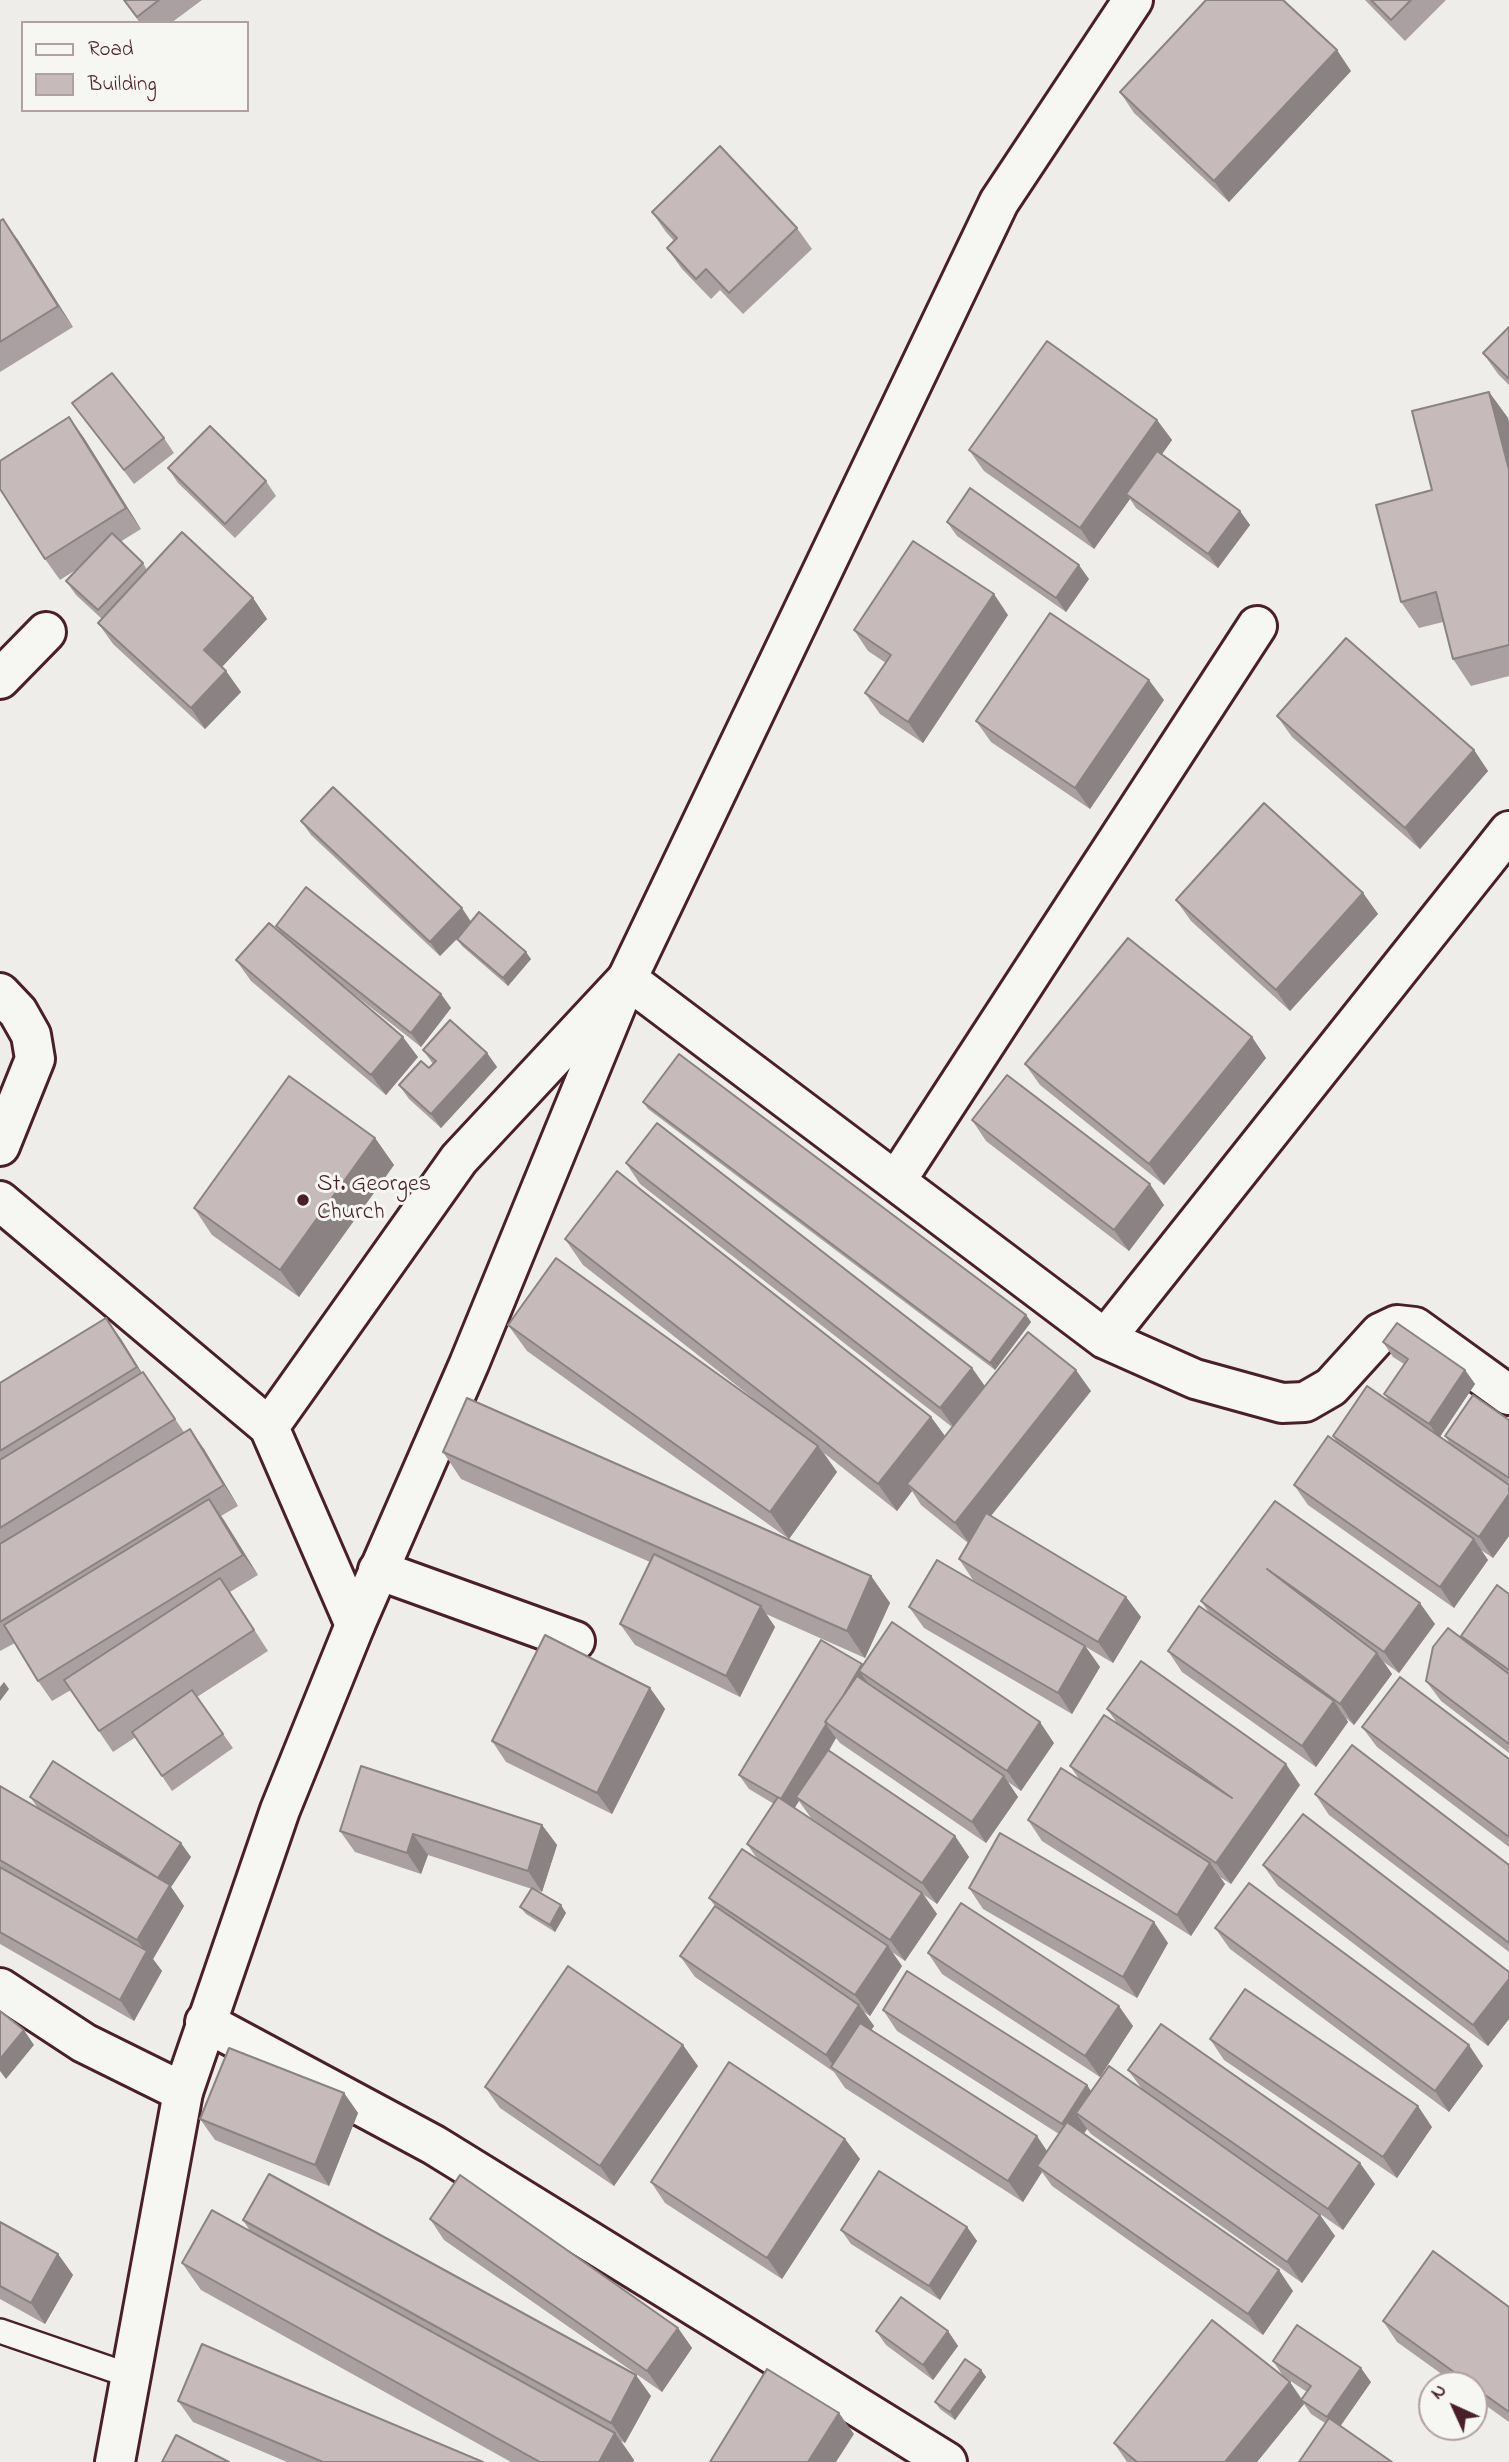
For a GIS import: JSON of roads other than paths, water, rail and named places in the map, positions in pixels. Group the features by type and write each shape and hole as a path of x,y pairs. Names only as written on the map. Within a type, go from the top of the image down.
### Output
{"street":[{"path":"115,2462 183,2092 205,2022 281,1811 355,1625 469,1364 627,979 999,202 1133,0"},
{"path":"896,1181 1256,626"},
{"path":"0,679 46,632"},
{"path":"1105,1339 1509,831"},
{"path":"627,979 1105,1339 1195,1379 1282,1403 1306,1402 1331,1387 1380,1333 1397,1325 1415,1327 1509,1395"},
{"path":"269,1427 459,1159 627,979"},
{"path":"0,993 18,1012 32,1035 34,1059 0,1146"},
{"path":"0,1200 269,1427 355,1625"},
{"path":"378,1570 575,1641"},
{"path":"0,1989 84,2043 183,2092"},
{"path":"205,2022 434,2145 947,2462"}],"lane":[{"path":"0,2331 131,2376"}],"place":[{"name":"St. Georges Church","path":"303,1200"}]}
